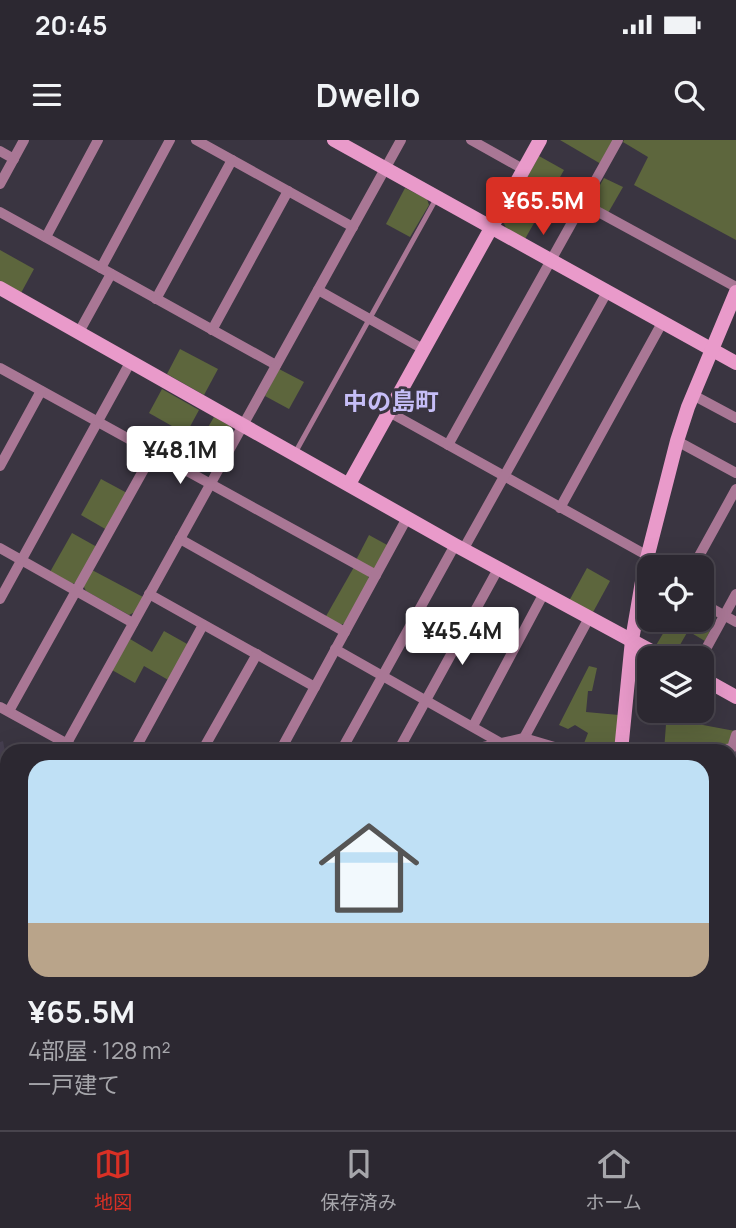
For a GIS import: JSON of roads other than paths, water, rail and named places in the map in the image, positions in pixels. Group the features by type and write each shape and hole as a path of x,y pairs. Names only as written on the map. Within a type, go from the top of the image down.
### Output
{"street":[{"path":"0,184 24,140"},
{"path":"46,237 98,140"},
{"path":"101,268 170,140"},
{"path":"196,140 353,227"},
{"path":"334,140 736,363"},
{"path":"153,453 76,591 4,709 67,743 401,140"},
{"path":"471,140 523,169"},
{"path":"349,484 540,140"},
{"path":"448,445 618,140"},
{"path":"0,151 14,159"},
{"path":"156,299 232,160"},
{"path":"212,330 288,191"},
{"path":"582,203 736,287"},
{"path":"0,212 276,365"},
{"path":"79,332 111,274"},
{"path":"0,288 459,548 643,646"},
{"path":"318,290 423,349"},
{"path":"345,744 382,675 504,477 607,292"},
{"path":"648,555 677,441 736,292"},
{"path":"559,508 662,323"},
{"path":"0,598 131,361"},
{"path":"0,368 376,575"},
{"path":"0,467 41,391"},
{"path":"694,395 736,418"},
{"path":"389,412 646,555"},
{"path":"0,440 11,446"},
{"path":"677,441 736,473"},
{"path":"700,555 736,489"},
{"path":"284,744 407,518"},
{"path":"180,539 345,632"},
{"path":"0,548 133,623"},
{"path":"402,744 498,569"},
{"path":"473,726 544,593"},
{"path":"149,594 315,687"},
{"path":"707,646 736,594"},
{"path":"714,610 736,622"},
{"path":"622,744 637,616"},
{"path":"522,738 589,618"},
{"path":"138,744 203,625"},
{"path":"335,649 499,742"},
{"path":"206,744 257,654"},
{"path":"714,685 736,697"},
{"path":"492,744 522,738 543,744"}],"lane":[{"path":"295,453 437,198"},
{"path":"522,738 522,744"}],"district":[{"name":"中の島町","path":"391,400"}]}
